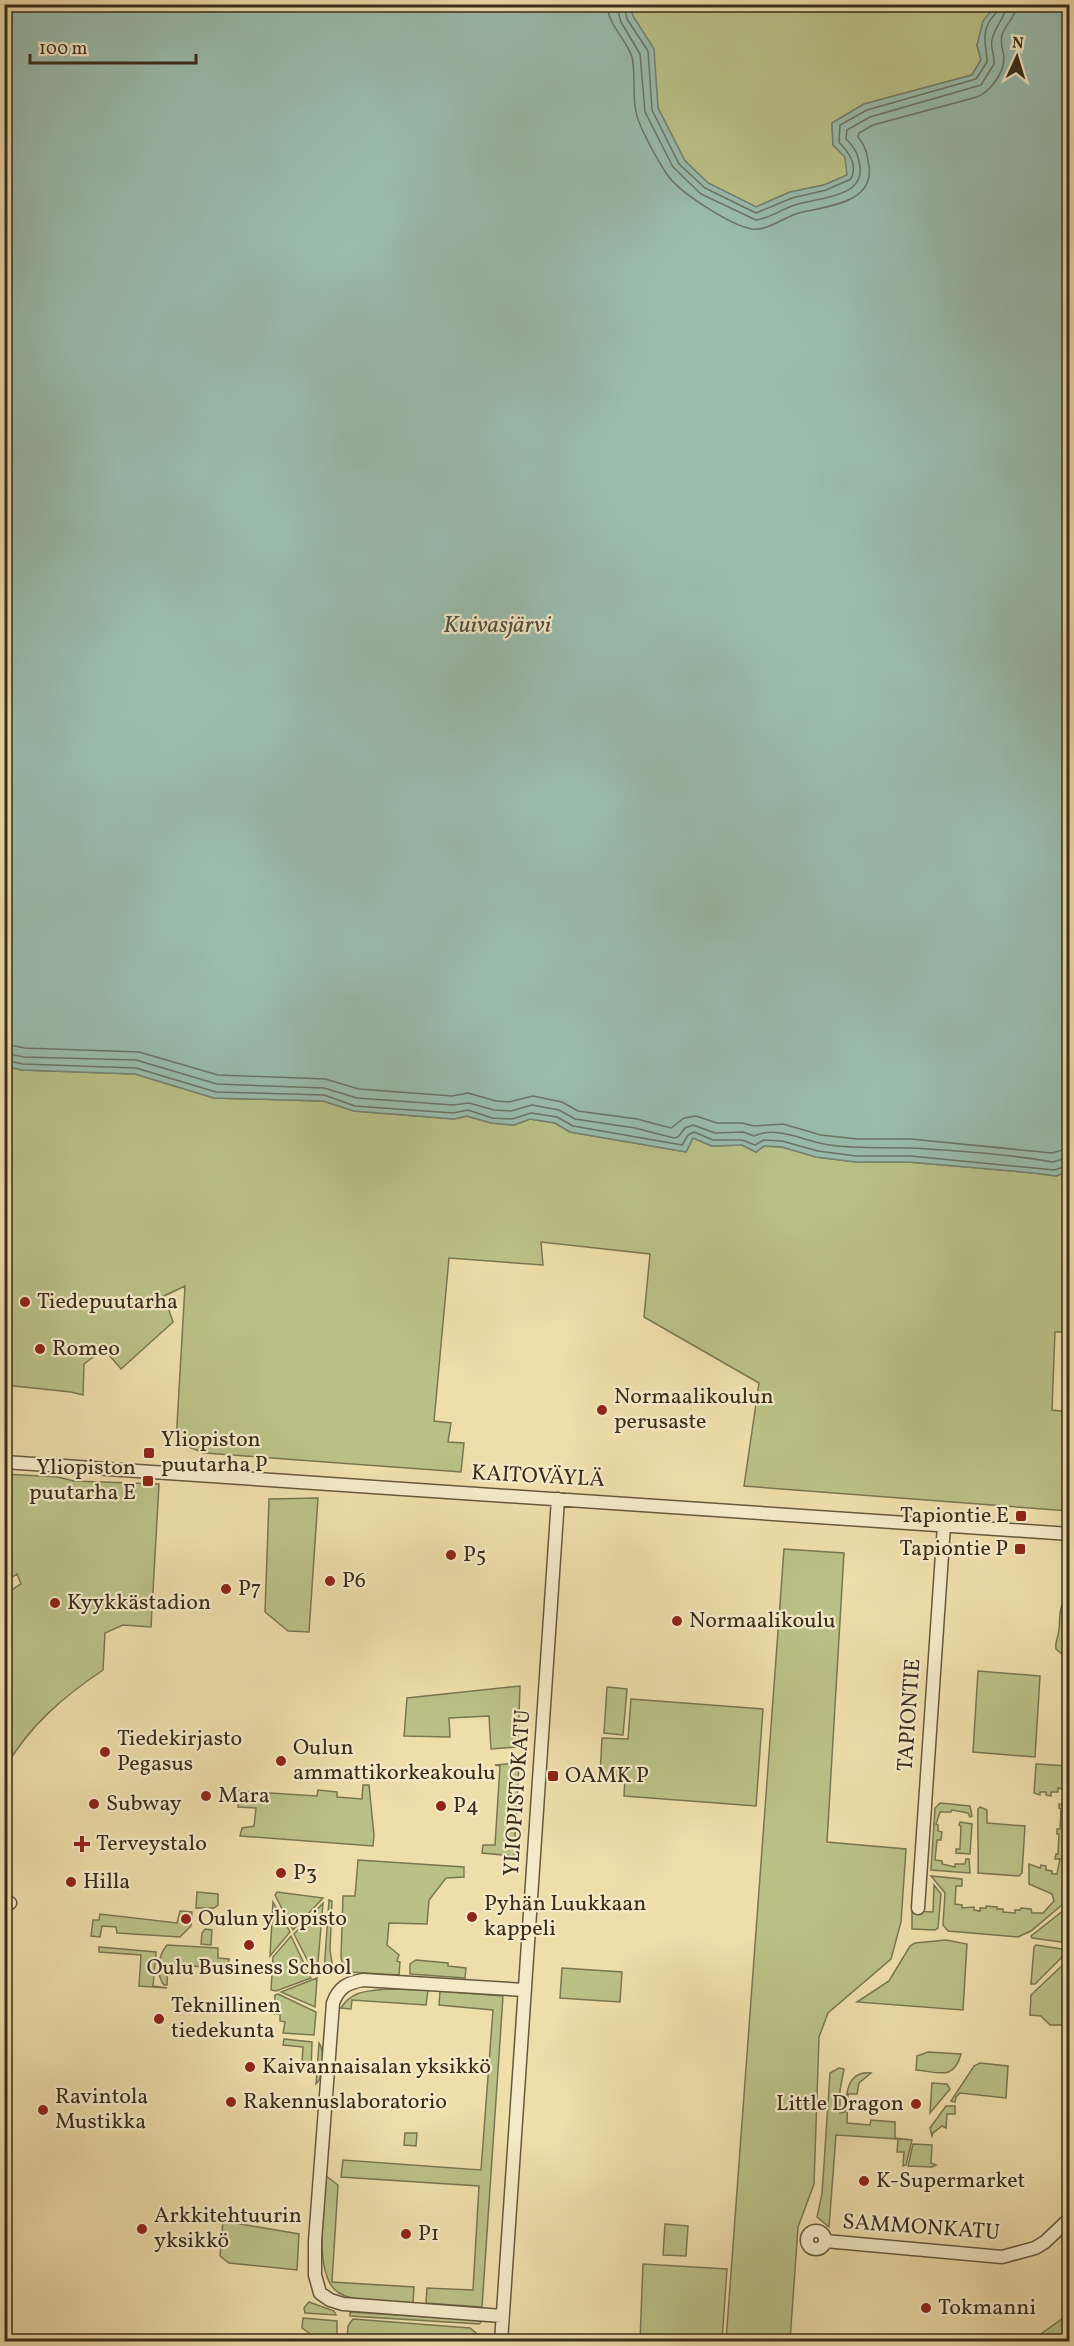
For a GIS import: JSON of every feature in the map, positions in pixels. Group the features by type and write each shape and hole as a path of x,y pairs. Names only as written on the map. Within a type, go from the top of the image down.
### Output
{"street":[{"name":"KAITOVÄYLÄ","path":"4,1462 1070,1534"},
{"name":"YLIOPISTOKATU","path":"501,2342 558,1498"},
{"name":"TAPIONTIE","path":"918,1908 944,1526"},
{"path":"502,2316 368,2307 330,2300 320,2293 315,2275 318,2203 333,2003 338,1992 349,1983 363,1980 525,1990"},
{"name":"SAMMONKATU","path":"825,2241 1002,2257 1035,2248 1045,2242 1062,2227 1070,2215"}],"green space":[{"path":"629,5 996,5 977,45 981,60 972,75 864,104 832,123 833,145 845,157 848,175 824,185 790,192 756,207 708,183 685,161 658,108 653,49"},
{"path":"4,1066 22,1070 135,1074 214,1098 323,1101 354,1111 454,1119 467,1116 491,1123 514,1125 530,1119 555,1123 570,1132 686,1152 693,1138 712,1146 742,1145 756,1152 764,1146 782,1147 816,1157 856,1162 909,1162 1056,1176 1069,1171 1069,1332 1055,1332 1052,1410 1069,1412 1069,1511 744,1486 759,1383 644,1317 650,1254 541,1242 543,1265 449,1258 434,1421 451,1423 448,1442 464,1443 461,1472 204,1453 176,1442 185,1286 164,1296 173,1322 121,1369 104,1349 84,1364 83,1395 5,1385"},
{"path":"5,1474 58,1477 74,1481 159,1484 151,1627 123,1625 105,1633 103,1670 48,1713 14,1753 5,1768 5,1594 21,1584 17,1574 5,1582"},
{"path":"318,1498 309,1632 288,1631 265,1612 269,1499"},
{"path":"784,1549 844,1553 827,1842 906,1849 901,1922 891,1959 828,2013 819,2037 814,2184 798,2227 790,2341 726,2341"},
{"path":"1069,1604 1069,1653 1062,1654 1056,1649 1060,1612 1062,1605"},
{"path":"978,1671 1040,1676 1035,1757 973,1752"},
{"path":"520,1686 518,1747 491,1749 489,1716 449,1718 450,1737 404,1736 407,1698"},
{"path":"607,1687 627,1689 623,1735 604,1733"},
{"path":"631,1699 763,1709 756,1806 624,1796 625,1776 600,1775 602,1738 628,1739"},
{"path":"519,1763 514,1856 482,1853 483,1845 495,1845 500,1766 495,1765"},
{"path":"1036,1764 1069,1766 1069,1899 1031,1931 1018,1937 948,1931 943,1925 945,1893 931,1876 962,1879 962,1886 956,1886 955,1904 962,1905 962,1908 974,1907 974,1910 980,1911 980,1908 986,1908 986,1906 997,1907 997,1909 1003,1909 1003,1912 1015,1913 1015,1910 1021,1908 1031,1909 1032,1913 1043,1913 1054,1901 1052,1894 1029,1884 1029,1864 1040,1868 1041,1865 1046,1866 1046,1870 1057,1874 1060,1859 1055,1859 1058,1854 1057,1829 1060,1829 1059,1804 1065,1804 1065,1793 1063,1789 1058,1788 1058,1792 1051,1792 1051,1796 1046,1795 1046,1792 1040,1792 1040,1795 1034,1793"},
{"path":"363,1785 369,1785 373,1846 240,1836 242,1828 254,1826 256,1808 238,1807 239,1791 317,1796 318,1790 337,1792 337,1797 362,1799"},
{"path":"940,1803 970,1806 972,1816 952,1810 951,1812 940,1812 936,1824 938,1831 942,1832 941,1840 937,1840 935,1860 955,1867 955,1864 965,1864 966,1859 969,1859 970,1873 931,1870 935,1808"},
{"path":"980,1807 987,1810 987,1823 1025,1826 1022,1873 1019,1876 978,1873 978,1809"},
{"path":"960,1822 972,1824 970,1854 956,1853 956,1849 960,1849"},
{"path":"358,1860 464,1867 464,1877 446,1878 429,1900 427,1924 389,1923 387,1945 399,1955 397,1961 400,1962 399,1975 348,1972 343,1966 341,1958 343,1896 355,1896"},
{"path":"934,1885 941,1894 938,1928 935,1930 912,1929 912,1911 933,1912"},
{"path":"197,1892 218,1894 218,1905 214,1908 196,1908"},
{"path":"277,1892 323,1898 293,1930 275,1895"},
{"path":"329,1900 332,1901 330,1950 333,1969 324,1972"},
{"path":"273,1902 290,1932 270,1956"},
{"path":"323,1903 317,1974 314,1973 294,1934"},
{"path":"1069,1906 1068,1943 1032,1938 1031,1936"},
{"path":"180,1911 192,1912 191,1926 180,1937 117,1933 116,1927 102,1926 100,1937 91,1936 93,1920 99,1920 100,1914 177,1923"},
{"path":"205,1929 212,1930 211,1945 201,1944 202,1933"},
{"path":"291,1936 311,1978 276,1991 271,1990 273,1957"},
{"path":"946,1940 967,1944 963,2010 857,2002 889,1981 910,1946 915,1943"},
{"path":"167,1945 218,1948 218,1958 229,1959 228,1969 168,1964 167,1985 164,1985 159,1975 159,1965 161,1954"},
{"path":"1036,1945 1069,1950 1035,1984 1031,1984 1034,1947"},
{"path":"99,1947 156,1952 153,1986 167,1988 139,1986 141,1955 99,1952"},
{"path":"1069,1959 1066,2025 1050,2025 1041,2016 1030,2015 1031,1995"},
{"path":"416,1960 448,1963 448,1966 466,1968 465,1978 410,1974 410,1964"},
{"path":"562,1968 622,1972 620,2002 560,1998"},
{"path":"317,1978 315,2007 281,1992"},
{"path":"387,1989 428,1990 426,2005 352,2000 351,2009 341,2008 355,1995"},
{"path":"440,1991 503,1996 482,2307 426,2303 427,2288 473,2290 479,2186 341,2177 343,2160 481,2170 493,2010 439,2005"},
{"path":"278,1994 316,2012 314,2035 283,2033 285,2022 280,2021 280,2014 274,2014 275,1995"},
{"path":"284,2039 312,2042 311,2072 302,2063 303,2047 283,2045"},
{"path":"319,2043 323,2064 321,2076 316,2084"},
{"path":"928,2052 961,2054 958,2063 950,2071 938,2073 916,2070 917,2056"},
{"path":"980,2063 1008,2066 1006,2098 960,2093 955,2102 951,2101 974,2066"},
{"path":"839,2068 844,2069 840,2090 840,2113 845,2112 847,2091 852,2079 863,2073 871,2073 859,2083 857,2094 848,2094 847,2123 870,2125 871,2120 895,2122 895,2138 912,2140 906,2165 903,2166 904,2152 897,2152 898,2139 836,2135 829,2227 817,2217 822,2194 830,2073"},
{"path":"932,2083 947,2084 950,2089 930,2113"},
{"path":"946,2106 955,2106 955,2114 947,2114 946,2128 942,2126 932,2136 930,2128"},
{"path":"405,2133 417,2133 416,2146 404,2145"},
{"path":"913,2144 932,2145 931,2163 936,2165 932,2167 908,2166"},
{"path":"326,2176 338,2185 332,2282 414,2287 413,2303 355,2299 339,2293 331,2285 325,2272 322,2239"},
{"path":"223,2221 299,2234 297,2270 229,2263 220,2256"},
{"path":"665,2224 688,2226 686,2256 663,2255"},
{"path":"643,2264 727,2269 722,2341 640,2341"},
{"path":"309,2302 334,2311 336,2315 305,2313 304,2308"},
{"path":"350,2312 481,2322 479,2324 350,2316"},
{"path":"1069,2314 1069,2341 1031,2341"},
{"path":"303,2318 337,2321 337,2341 320,2341 302,2328"},
{"path":"353,2319 470,2328 482,2338 481,2341 347,2341 348,2326"}],"water":[{"name":"Kuivasjärvi","path":"4,5 629,5 633,16 654,49 658,108 685,161 708,183 756,207 790,192 824,185 847,175 845,157 833,145 832,123 864,104 972,75 981,60 977,45 983,21 996,5 1069,5 1069,1171 1056,1176 909,1162 856,1162 816,1157 782,1147 764,1146 756,1152 742,1145 712,1146 693,1138 686,1152 570,1132 555,1123 530,1119 514,1125 491,1123 467,1116 454,1119 354,1111 323,1101 214,1098 135,1074 22,1070 5,1066"}],"place":[{"name":"Tiedepuutarha","path":"25,1302"},
{"name":"Romeo","path":"40,1349"},
{"name":"Normaalikoulun perusaste","path":"602,1410"},
{"name":"Yliopiston puutarha P","path":"149,1453"},
{"name":"Yliopiston puutarha E","path":"148,1481"},
{"name":"Tapiontie E","path":"1021,1516"},
{"name":"Tapiontie P","path":"1020,1549"},
{"name":"P5","path":"451,1555"},
{"name":"P6","path":"330,1581"},
{"name":"P7","path":"226,1589"},
{"name":"Kyykkästadion","path":"55,1603"},
{"name":"Normaalikoulu","path":"677,1621"},
{"name":"Tiedekirjasto Pegasus","path":"105,1752"},
{"name":"Oulun ammattikorkeakoulu","path":"281,1761"},
{"name":"OAMK P","path":"553,1776"},
{"name":"Mara","path":"206,1796"},
{"name":"Subway","path":"94,1804"},
{"name":"P4","path":"441,1806"},
{"name":"Terveystalo","path":"82,1844"},
{"name":"P3","path":"281,1873"},
{"name":"Hilla","path":"71,1882"},
{"name":"Pyhän Luukkaan kappeli","path":"472,1917"},
{"name":"Oulun yliopisto","path":"186,1919"},
{"name":"Oulu Business School","path":"249,1945"},
{"name":"Teknillinen tiedekunta","path":"159,2019"},
{"name":"Kaivannaisalan yksikkö","path":"250,2067"},
{"name":"Rakennuslaboratorio","path":"231,2102"},
{"name":"Little Dragon","path":"916,2104"},
{"name":"Ravintola Mustikka","path":"43,2110"},
{"name":"K-Supermarket","path":"864,2181"},
{"name":"Arkkitehtuurin yksikkö","path":"142,2229"},
{"name":"P1","path":"406,2234"},
{"name":"Tokmanni","path":"926,2308"}]}
